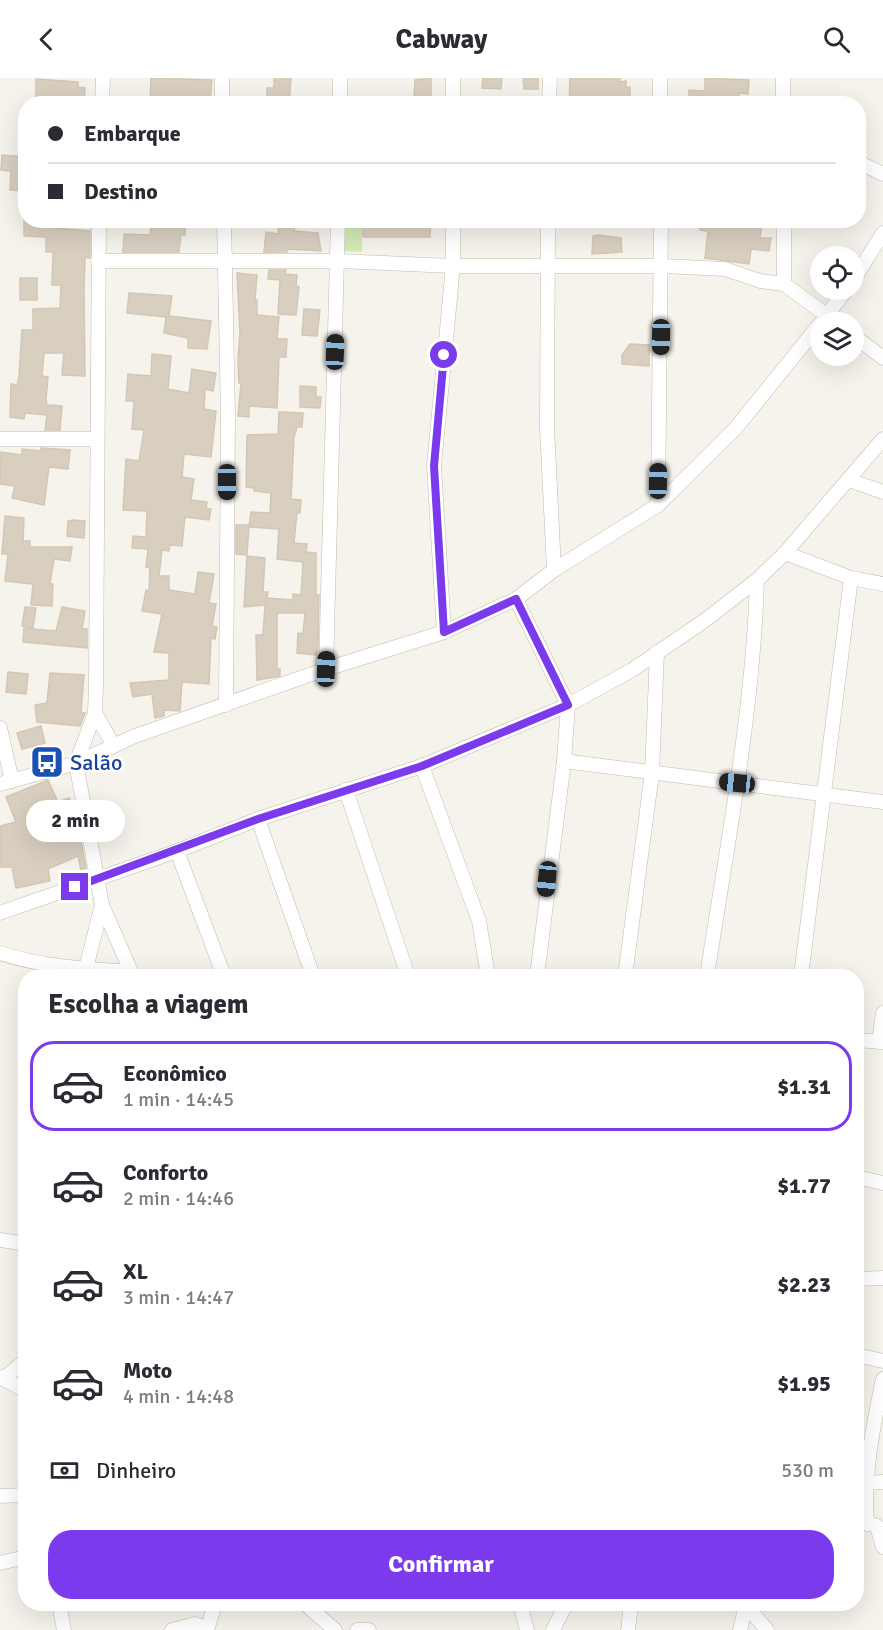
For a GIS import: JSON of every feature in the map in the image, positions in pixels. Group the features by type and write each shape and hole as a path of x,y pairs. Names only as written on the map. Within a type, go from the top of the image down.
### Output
{"street":[{"path":"102,96 103,78"},
{"path":"222,78 222,96"},
{"path":"340,78 340,96"},
{"path":"453,78 453,96"},
{"path":"549,96 550,78"},
{"path":"660,78 660,96"},
{"path":"783,78 783,96"},
{"path":"866,166 883,174"},
{"path":"99,228 95,713 76,764 102,905 130,969"},
{"path":"224,228 228,415 226,705"},
{"path":"326,669 338,228"},
{"path":"444,632 434,466 453,266 453,228"},
{"path":"548,228 547,427 554,570"},
{"path":"658,505 661,228"},
{"path":"784,228 784,284"},
{"path":"864,263 883,233"},
{"path":"98,261 225,263 338,261 453,266 662,266 725,269 760,281 784,284 816,312"},
{"path":"0,728 6,782 76,764 114,746 326,669 444,632 516,599 554,570 658,505 735,429 810,340"},
{"path":"864,344 883,358"},
{"path":"0,439 96,439"},
{"path":"0,913 177,851 258,819 422,766 568,705 632,670 704,621 756,580 785,553 883,439"},
{"path":"849,480 883,492"},
{"path":"785,553 851,578 883,584"},
{"path":"802,969 851,578"},
{"path":"708,969 737,783 755,634 756,580"},
{"path":"516,599 568,705 564,761 538,969"},
{"path":"626,969 652,773 657,652"},
{"path":"95,713 114,746"},
{"path":"564,761 883,802"},
{"path":"422,766 479,921 487,969"},
{"path":"346,790 406,969"},
{"path":"258,819 311,969"},
{"path":"177,851 221,969"},
{"path":"86,969 102,905"},
{"path":"0,953 21,960 65,969"},
{"path":"864,1041 881,1042 883,1012"},
{"path":"864,1179 883,1183"},
{"path":"0,1240 18,1243"},
{"path":"864,1279 883,1278"},
{"path":"864,1357 883,1361"},
{"path":"18,1366 2,1378 18,1387"},
{"path":"883,1379 873,1426 867,1482 871,1524 883,1547"},
{"path":"867,1482 883,1482"},
{"path":"0,1496 18,1495"},
{"path":"0,1563 18,1559"},
{"path":"60,1611 64,1630"},
{"path":"172,1630 195,1624 207,1630 213,1611"},
{"path":"313,1611 334,1630"},
{"path":"522,1611 527,1630"},
{"path":"553,1630 562,1611"},
{"path":"628,1630 630,1611"},
{"path":"740,1630 744,1611"},
{"path":"752,1611 767,1630"},
{"path":"357,1630 369,1630"}],"green space":[{"path":"344,228 362,228 362,252 343,251"}],"building":[{"path":"151,78 212,80 210,96 150,96"},
{"path":"274,78 291,78 290,96 267,96 267,88 274,88"},
{"path":"483,78 502,78 501,89 482,88"},
{"path":"523,78 538,78 538,89 524,89"},
{"path":"570,78 620,78 620,82 626,81 626,88 630,87 630,96 569,96"},
{"path":"705,78 749,80 748,94 689,96 689,90 705,91"},
{"path":"36,79 78,82 78,87 85,88 84,96 36,96"},
{"path":"431,79 431,96 414,96 415,80"},
{"path":"2,155 18,156 18,190 10,190 11,171 1,170"},
{"path":"24,228 90,231 90,258 85,257 85,376 62,375 64,353 44,353 42,376 48,377 47,405 62,406 60,430 45,430 47,415 25,413 24,419 10,417 11,384 17,385 19,376 22,330 33,330 33,309 60,308 61,285 52,285 53,252 46,252 46,237 24,236"},
{"path":"151,228 185,228 185,235 181,235 179,252 123,252 124,234 150,235"},
{"path":"278,228 295,228 294,231 318,233 321,251 288,249 287,252 264,252 266,232 278,234"},
{"path":"363,228 431,228 430,237 363,237"},
{"path":"700,228 761,228 760,238 771,238 769,251 751,249 749,264 705,258 708,231 700,230"},
{"path":"593,236 621,238 622,252 592,254"},
{"path":"269,270 286,270 285,274 297,275 296,286 299,287 296,315 278,314 280,280 268,279"},
{"path":"237,273 257,275 255,300 257,300 257,315 279,317 277,339 287,339 286,357 279,357 277,408 249,406 249,417 238,416 241,383 239,383 238,360 240,333"},
{"path":"20,278 37,278 37,300 20,300"},
{"path":"129,293 172,296 169,316 211,321 207,349 188,348 188,338 164,333 166,317 127,313"},
{"path":"304,309 320,310 317,336 302,335"},
{"path":"630,344 649,345 649,366 622,364 622,355"},
{"path":"152,354 171,356 168,389 189,393 192,369 216,373 213,391 205,389 204,409 216,411 211,457 184,454 182,477 194,479 191,500 207,502 206,508 211,509 209,520 185,517 182,546 170,545 169,551 162,550 159,576 169,576 169,590 195,594 198,572 214,574 209,603 216,604 212,626 217,627 215,639 211,638 209,684 182,682 180,711 164,710 164,716 155,718 152,694 133,697 130,683 169,680 169,653 154,652 162,614 142,611 146,590 149,591 150,568 146,567 148,549 132,548 133,536 146,537 147,511 123,510 126,459 139,461 144,430 132,429 134,401 126,401 128,374 151,376"},
{"path":"300,386 316,387 316,397 321,397 320,408 300,407"},
{"path":"279,412 303,413 302,427 297,427 294,437 291,499 301,500 300,513 297,512 294,543 307,544 306,552 316,553 316,595 319,595 318,646 316,655 297,653 298,633 303,634 305,613 277,613 277,669 280,669 280,676 257,680 256,635 263,635 265,605 244,607 247,556 265,558 263,592 268,592 267,598 293,600 293,594 301,595 303,562 277,559 279,529 249,527 251,512 270,513 271,493 254,491 254,488 246,487 247,435 278,434"},
{"path":"41,448 70,450 68,469 49,467 44,505 12,498 15,486 0,484 1,452 22,455 22,449 41,451"},
{"path":"5,516 24,518 23,541 30,541 30,547 72,547 70,561 54,559 50,584 53,584 52,606 31,605 33,584 5,581 8,554 2,554"},
{"path":"68,521 85,521 84,538 67,536"},
{"path":"236,525 249,525 247,555 236,554"},
{"path":"25,607 36,608 33,628 22,626"},
{"path":"62,607 85,611 82,629 87,629 87,648 23,642 24,628 56,631"},
{"path":"8,672 28,674 26,694 6,692"},
{"path":"50,673 84,675 81,712 85,713 80,726 37,722 35,705 47,703"},
{"path":"41,726 45,743 22,749 17,733"},
{"path":"48,780 58,802 69,798 76,814 86,868 81,870 78,856 48,869 50,881 16,888 12,867 0,867 0,826 16,822 6,797"}],"place":[{"name":"Salão","path":"47,762"}],"route":[{"path":"75,887 258,819 422,766 568,705 516,599 444,632 434,466 444,355"}]}
